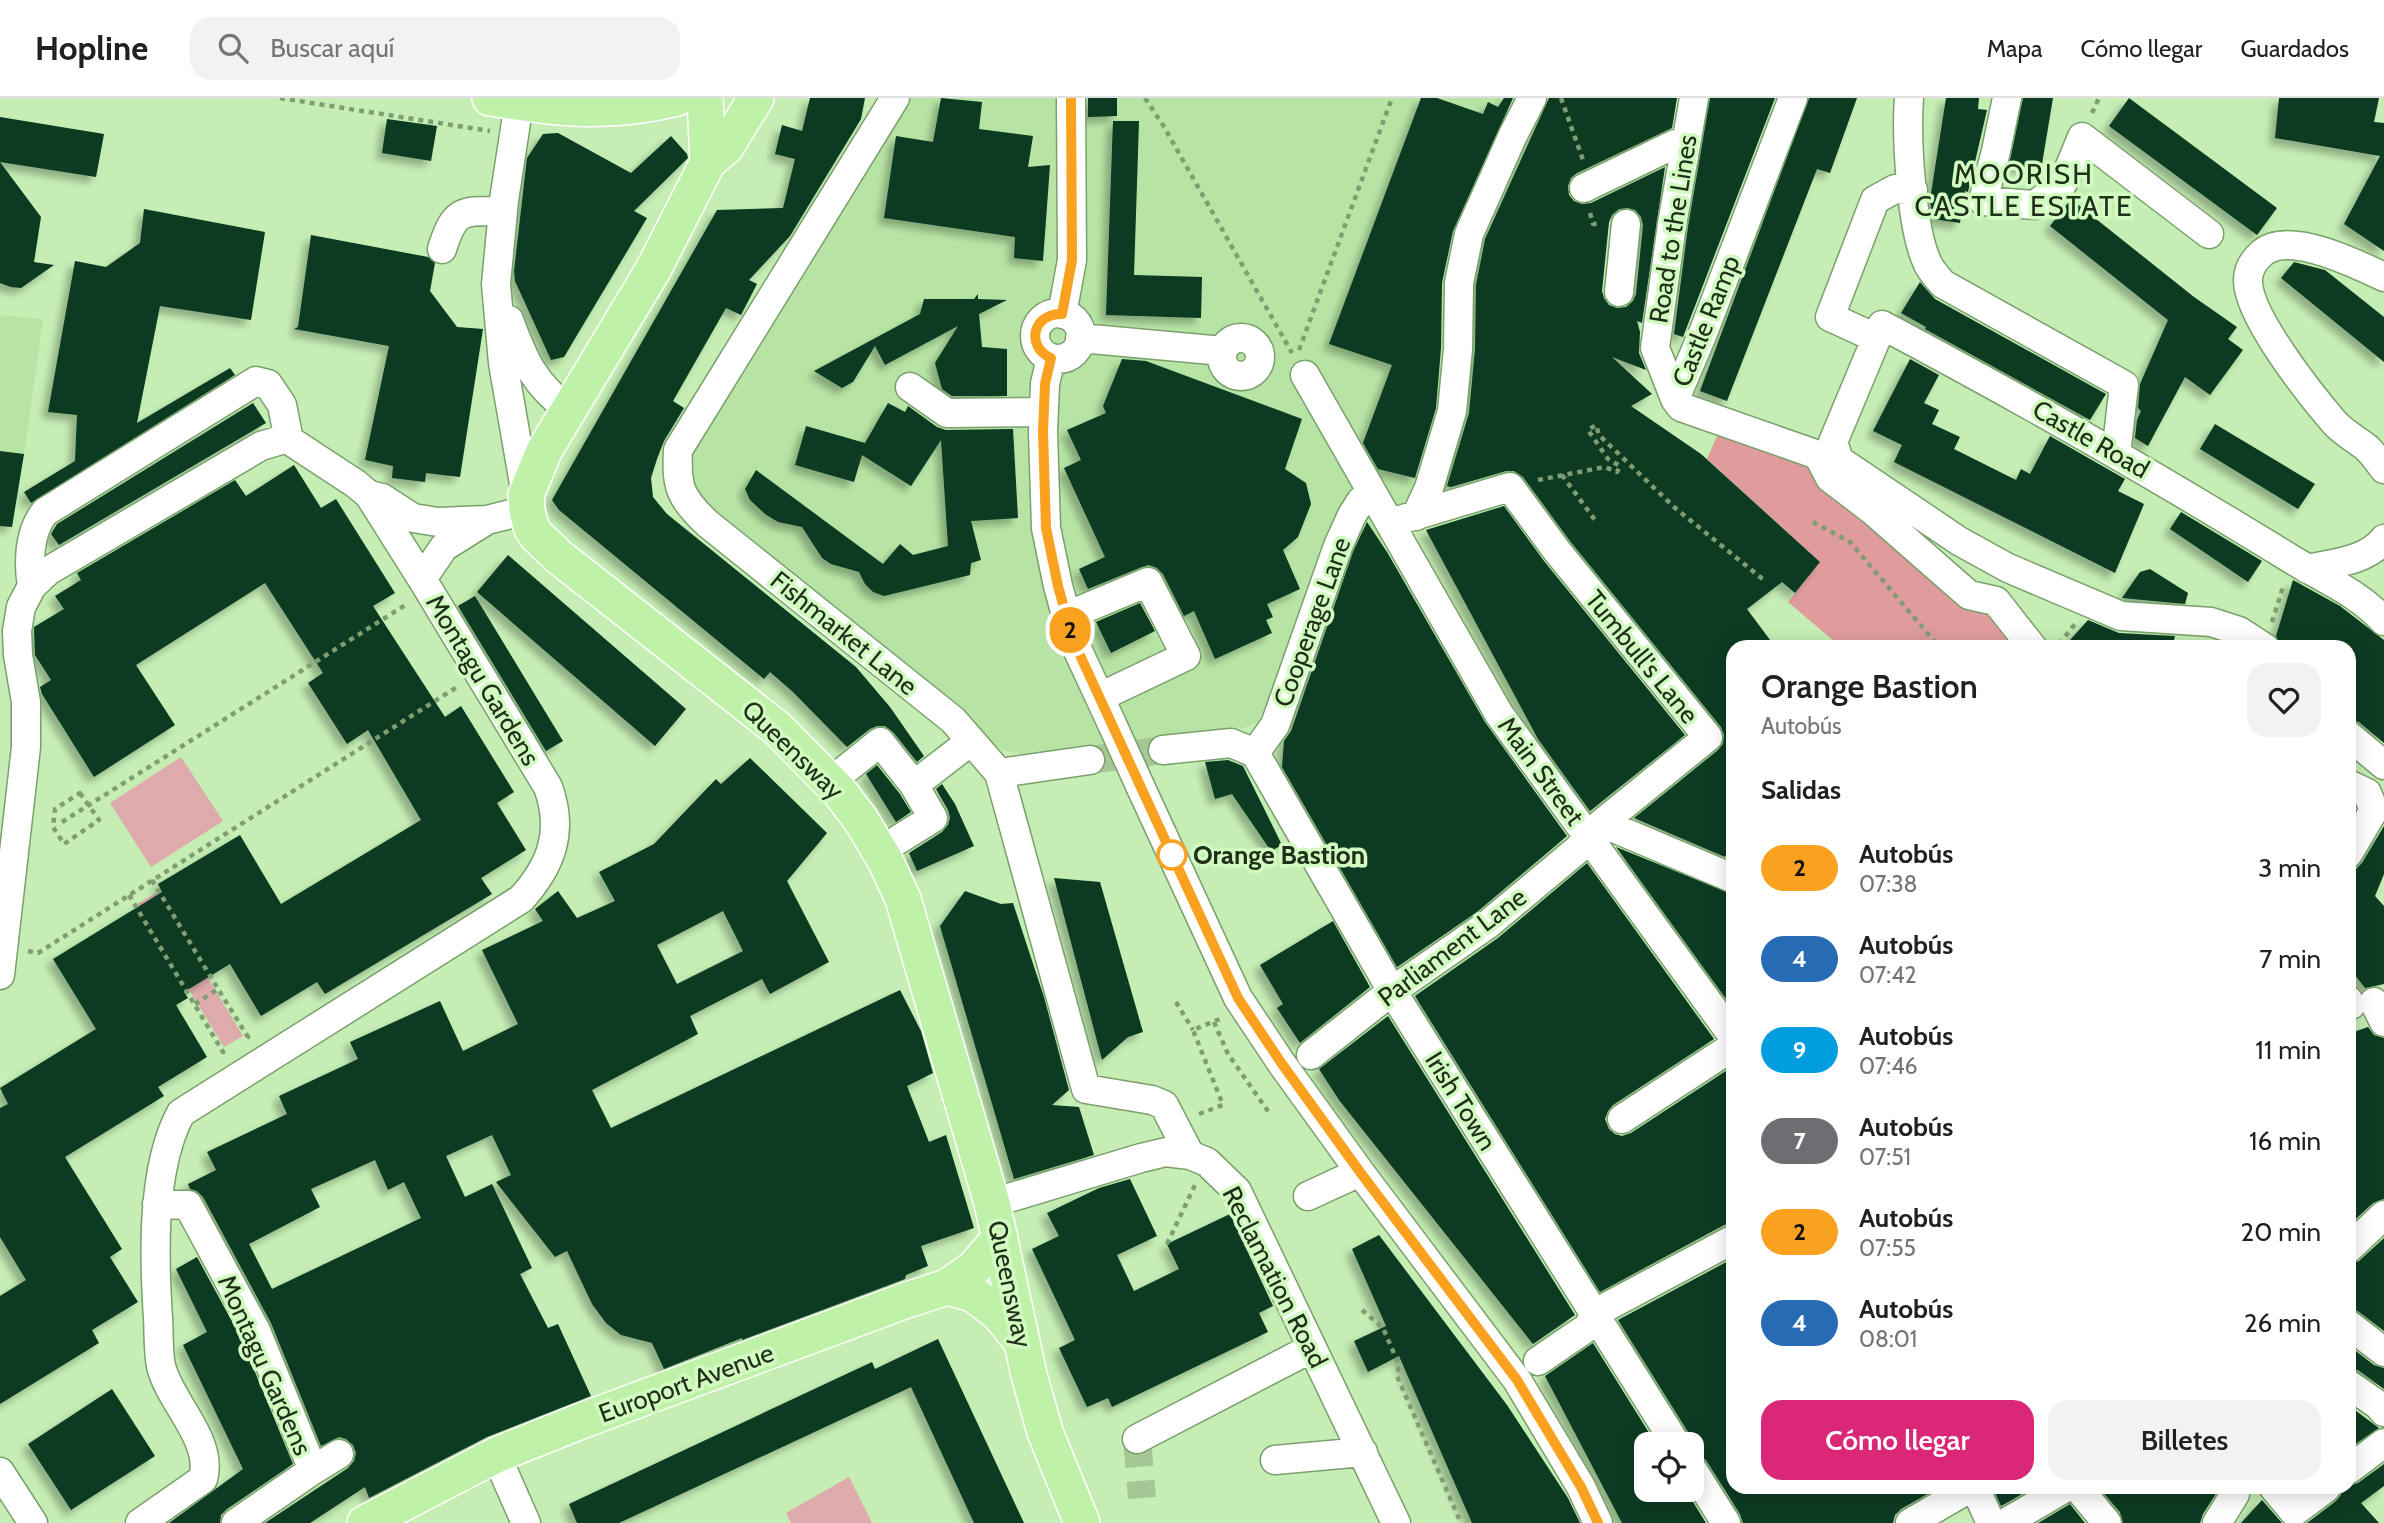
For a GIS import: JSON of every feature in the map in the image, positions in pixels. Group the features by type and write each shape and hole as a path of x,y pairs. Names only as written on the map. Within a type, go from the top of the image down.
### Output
{"main road":[{"path":"507,112 608,109 644,106 677,98"},
{"path":"705,98 708,162"},
{"path":"526,502 544,451 653,270 708,162 726,147 756,98"},
{"name":"Queensway","path":"526,502 536,535 558,557 778,729 830,782 861,820 880,852 904,899 992,1203 1028,1375 1045,1432 1082,1523"},
{"name":"Europort Avenue","path":"365,1523 496,1455 581,1421 947,1287 974,1268 1000,1238"},
{"path":"947,1287 973,1294 998,1313 1023,1344"}],"street":[{"name":"Fishmarket Lane","path":"895,98 678,450 678,483 692,510 953,720 999,773 1086,1089 1144,1098 1164,1105 1198,1159"},
{"path":"1062,314 1072,260 1071,98"},
{"path":"1403,519 1429,488 1452,411 1458,349 1460,283 1469,234 1532,98"},
{"name":"Road to the Lines","path":"1675,399 1655,348 1672,224 1694,98"},
{"name":"Castle Ramp","path":"1793,98 1675,399 1681,407 1818,454 1830,478 1882,519 1969,595 1996,601 2027,640"},
{"path":"1909,98 1909,156 1919,238 1927,263 1943,284 2124,385 2116,454"},
{"path":"2007,98 1983,201 2035,205 2063,183 2082,137 2209,234"},
{"path":"369,495 382,498 413,518 438,522 487,520 526,502 503,363 496,284 503,211 507,112"},
{"path":"1584,188 1675,144"},
{"path":"1913,190 1895,189 1875,200 1830,317 1876,338 1833,442 1839,460 1959,541 2008,568 2113,614 2132,618 2211,622 2239,631 2254,640"},
{"path":"442,249 450,225 462,213 503,211"},
{"path":"1619,292 1626,223"},
{"path":"2384,277 2358,264 2293,245 2279,245 2266,250 2252,262 2248,280 2251,298 2290,367 2335,424 2369,449 2384,469"},
{"path":"496,284 531,373 570,411"},
{"path":"1055,314 1062,314 1076,322 1080,338 1071,355 1058,359 1039,350 1035,335 1041,321 1055,314"},
{"name":"Castle Road","path":"1876,338 1882,325 2037,408 2352,593 2384,621"},
{"path":"1080,338 1223,351"},
{"path":"1051,358 1045,384 1044,412 1046,528 1073,640 1238,998 1360,1172 1517,1380 1581,1487 1598,1523"},
{"name":"Main Street","path":"1305,375 1371,492 1403,519 1499,713 1596,829 1726,1026"},
{"path":"32,586 29,566 33,539 38,520 45,512 256,381 268,384 282,405 289,440"},
{"path":"910,387 947,413 1044,412"},
{"path":"2,962 26,747 26,702 17,631 21,607 32,586 48,571 261,446 289,440 369,495 425,585"},
{"path":"1403,519 1510,487"},
{"name":"Tumbull's Lane","path":"1510,487 1557,551 1707,737 1596,829"},
{"name":"Cooperage Lane","path":"1255,753 1275,724 1338,546 1352,515 1371,492"},
{"name":"Montagu Gardens","path":"140,1523 203,1479 205,1472 204,1450 161,1366 155,1275 158,1204 166,1155 174,1126 181,1113 521,898 538,880 553,846 555,806 548,787 425,585 444,547 487,520"},
{"path":"2300,564 2381,553"},
{"path":"1067,616 1148,582 1186,656 1100,697"},
{"path":"914,785 971,741"},
{"path":"830,782 880,742 914,785 933,818 880,852"},
{"path":"2356,742 2384,765"},
{"path":"1163,750 1231,743 1255,753"},
{"name":"Irish Town","path":"1255,753 1392,991 1669,1432"},
{"path":"999,773 1090,760"},
{"path":"2356,788 2367,793 2374,810 2356,840"},
{"path":"1596,829 1726,867"},
{"name":"Parliament Lane","path":"1311,1055 1392,991 1487,925 1577,850 1596,829"},
{"path":"1622,1119 1726,1052"},
{"path":"992,1203 1141,1158 1166,1153 1198,1159"},
{"name":"Reclamation Road","path":"1198,1159 1237,1191 1396,1523"},
{"path":"1308,1196 1360,1172"},
{"name":"Montagu Gardens","path":"158,1204 188,1205 256,1331 313,1470 236,1523"},
{"path":"2356,1241 2384,1215"},
{"path":"1538,1361 1588,1327 1595,1313 1726,1243"},
{"path":"2356,1330 2384,1352"},
{"path":"1141,1445 1316,1356"},
{"path":"2356,1390 2384,1412"},
{"path":"2356,1464 2384,1443"},
{"path":"1275,1461 1363,1452"},
{"path":"313,1470 339,1454"},
{"path":"496,1455 526,1523"},
{"path":"0,1472 33,1523"},
{"path":"1704,1488 1726,1523"},
{"path":"1910,1523 1960,1494"},
{"path":"1978,1494 1991,1523"},
{"path":"2005,1523 2054,1494"},
{"path":"2083,1494 2107,1523"},
{"path":"2217,1523 2235,1494"},
{"path":"2279,1494 2294,1512 2304,1516 2321,1494"}],"path":[{"path":"280,98 507,112"},
{"path":"1145,98 1296,359 1392,98"},
{"path":"1510,487 1561,474 1605,467 1617,472 1620,466 1608,459 1588,430 1596,425 1599,435 1674,507 1765,581"},
{"path":"1561,474 1595,520"},
{"path":"1813,522 1850,542 1933,640"},
{"path":"2268,640 2300,564"},
{"path":"62,822 425,585"},
{"path":"2,962 37,953 479,674"},
{"path":"80,793 88,805 99,821 64,844 53,827 55,809 80,793"},
{"path":"152,880 248,1037 240,1042"},
{"path":"128,895 223,1052 231,1047"},
{"path":"195,1004 218,989"},
{"path":"1176,1002 1193,1030 1223,1105"},
{"path":"1193,1030 1246,1010"},
{"path":"1214,1022 1228,1055 1270,1114"},
{"path":"1167,1244 1198,1159"},
{"path":"1362,1310 1383,1328 1399,1365 1397,1376 1461,1523"}],"shaded area":[{"path":"904,98 1541,98 1482,234 1470,396 1451,484 1358,562 1306,705 1232,732 1047,761 998,748 691,493 682,456"},
{"path":"0,315 43,319 24,454 0,451"},
{"path":"1722,425 1798,453 1993,611 2014,640 1833,640 1788,602 1820,562 1707,459"},
{"path":"181,757 223,821 151,867 110,803"},
{"path":"156,893 243,1036 224,1047 137,904"},
{"path":"849,1477 872,1523 791,1523 786,1513"}],"building":[{"path":"810,98 865,98 861,119 790,236 749,280 757,284 741,315 726,308 673,401 684,408 664,441 657,459 651,478 653,497 667,514 856,667 890,707 924,756 917,762 885,726 870,729 847,747 770,672 764,679 559,510 552,500 717,210 783,208 795,159 775,154 782,125 802,131"},
{"path":"941,98 982,102 979,129 1033,136 1028,167 1050,165 1043,261 1014,258 1015,237 884,218 896,136 933,142"},
{"path":"1088,98 1117,98 1117,116 1088,117"},
{"path":"1421,98 1437,98 1483,114 1488,102 1498,107 1504,98 1513,98 1453,231 1442,283 1441,348 1436,408 1415,478 1378,469 1363,443 1392,365 1329,344"},
{"path":"1549,98 1677,98 1672,128 1577,173 1568,186 1569,195 1574,201 1591,203 1665,167 1642,323 1637,321 1640,332 1639,353 1646,370 1612,357 1652,394 1631,406 1701,454 1820,562 1795,593 1782,582 1747,609 1770,640 1726,640 1725,857 1634,818 1718,750 1723,744 1721,727 1570,541 1523,477 1514,471 1506,471 1447,486 1469,413 1475,349 1476,285 1485,239","holes":["1619,209 1635,210 1643,225 1636,294 1626,307 1617,308 1609,305 1602,291 1609,222"]},
{"path":"1710,98 1775,98 1683,337 1674,334 1688,227"},
{"path":"1809,98 1857,98 1830,173 1817,169 1727,401 1700,391"},
{"path":"1946,98 1979,98 1978,109 1987,110 1968,192 1965,191 1960,223 1933,219 1930,200"},
{"path":"2023,98 2053,98 2041,170 2009,165"},
{"path":"2129,98 2277,208 2257,235 2109,126"},
{"path":"2279,98 2379,98 2374,122 2384,123 2384,251 2344,224 2380,156 2275,138"},
{"path":"0,117 104,134 96,177 0,162"},
{"path":"387,119 437,126 431,161 382,153"},
{"path":"1113,121 1139,121 1134,275 1202,277 1201,318 1106,315"},
{"path":"558,133 631,173 671,136 688,158 634,211 647,218 564,357 551,360 515,281 514,271 527,158 543,134"},
{"path":"0,162 41,217 34,262 54,265 21,288 0,283"},
{"path":"2068,203 2076,203 2194,297 2237,327 2228,339 2243,350 2210,395 2185,377 2148,446 2135,438 2141,411 2138,408 2140,384 2168,320 2050,226"},
{"path":"144,209 265,232 251,320 160,306 137,423 230,368 235,375 31,503 24,492 75,461 77,415 48,412 75,261 106,267 140,243"},
{"path":"311,235 428,257 435,263 430,291 457,327 483,329 460,477 426,473 425,482 392,478 393,466 365,460 389,346 294,329 298,327"},
{"path":"2294,262 2325,270 2384,317 2384,362 2281,278"},
{"path":"1920,282 1935,299 2106,394 2090,420 1901,313"},
{"path":"978,294 978,299 1007,300 979,314 982,347 1007,349 1007,396 952,396 942,389 935,363 958,326 885,365 875,346 853,382 842,388 814,371 920,314 924,299 974,299"},
{"path":"1122,359 1146,361 1302,419 1285,469 1306,483 1311,504 1298,537 1283,550 1300,589 1267,604 1273,617 1266,620 1272,633 1215,659 1194,611 1184,616 1163,574 1157,568 1149,565 1142,567 1088,589 1079,569 1105,557 1064,468 1081,460 1067,430 1106,413 1103,406"},
{"path":"1910,359 1939,375 1924,403 1939,410 1932,424 1960,437 1954,449 2016,480 2021,469 2030,474 2050,436 2125,479 2118,491 2144,504 2115,573 1894,462 1902,445 1873,431"},
{"path":"253,403 266,423 59,545 51,534 57,524"},
{"path":"888,403 905,412 908,406 937,427 946,430 1013,429 1018,518 971,521 981,560 971,563 970,575 884,596 873,592 859,572 831,564 822,558 802,527 778,522 765,514 750,500 745,489 756,470 883,564 900,544 913,555 948,546 941,440 911,486 862,455 854,482 795,465 806,426 865,443"},
{"path":"2215,424 2315,484 2298,509 2200,449"},
{"path":"0,451 24,454 12,527 0,526"},
{"path":"294,465 321,508 336,499 395,593 373,606 445,717 461,706 514,792 497,803 526,850 481,878 492,894 325,994 317,982 261,1016 230,964 184,992 188,998 176,1005 207,1057 158,1087 164,1096 65,1157 122,1249 110,1257 138,1302 92,1330 99,1343 0,1404 0,1296 26,1280 0,1237 0,1108 8,1104 0,1088 96,1029 53,959 162,892 158,884 240,835 281,904 421,820 368,730 347,744 308,683 323,673 265,583 136,665 175,725 94,777 42,694 40,687 51,680 35,655 34,627 64,609 55,596 81,580 77,573 235,480 246,496"},
{"path":"1504,506 1544,561 1685,735 1590,811 1538,739 1426,530"},
{"path":"2181,512 2262,561 2248,582 2170,529"},
{"path":"1367,522 1485,722 1567,836 1477,912 1397,967 1282,767 1284,741 1291,731 1353,552"},
{"path":"508,555 686,709 655,746 477,592"},
{"path":"2150,569 2188,593 2185,604 2122,598 2140,572"},
{"path":"2293,580 2340,606 2384,640 2384,743 2356,721 2356,640 2278,640 2276,636"},
{"path":"475,596 563,741 546,751 458,606"},
{"path":"1140,603 1155,631 1111,653 1096,622"},
{"path":"2088,620 2119,633 2175,636 2174,640 2070,640"},
{"path":"750,758 827,833 787,881 829,962 770,994 762,979 690,1016 698,1034 592,1090 611,1128 900,990 921,1031 933,1073 907,1086 929,1142 946,1135 974,1228 921,1246 928,1266 906,1275 905,1279 664,1369 652,1343 621,1335 606,1323 592,1304 567,1251 555,1257 496,1182 511,1175 492,1135 446,1156 465,1197 492,1184 532,1268 520,1274 548,1328 558,1324 591,1396 487,1437 369,1498 365,1487 310,1523 265,1523 348,1468 356,1453 353,1445 339,1437 321,1446 271,1323 203,1197 190,1189 188,1184 216,1170 207,1152 287,1114 279,1096 358,1059 350,1042 440,1001 463,1051 518,1024 482,950 543,921 535,909 558,891 577,918 615,901 599,872 654,844 716,779 721,784","holes":["723,911 743,951 677,984 657,945","375,1160 388,1190 404,1182 421,1218 272,1289 249,1244 320,1207 311,1189"]},
{"path":"1228,760 1243,766 1282,845 1271,851 1232,794 1215,799 1205,762"},
{"path":"877,765 911,812 896,822 866,774"},
{"path":"942,784 955,804 974,846 917,871 909,853 942,832 948,825 948,810 936,789"},
{"path":"2384,826 2384,874 2375,896 2384,906 2384,984 2365,988 2356,976 2356,869"},
{"path":"1616,847 1726,892 1726,999"},
{"path":"1587,863 1714,1039 1613,1105 1605,1119 1609,1129 1615,1134 1622,1136 1631,1133 1726,1071 1726,1224 1600,1292 1415,996 1498,938"},
{"name":"Orange Bastion","path":"1054,878 1100,882 1143,1032 1128,1037 1102,1060"},
{"path":"965,891 1001,904 1013,903 1044,997 1069,1090 1052,1105 1079,1107 1094,1155 1014,1179 940,926"},
{"path":"1333,921 1370,987 1300,1043 1277,1008 1283,1004 1260,965"},
{"path":"1388,1016 1575,1315 1533,1344 1339,1100 1319,1069"},
{"path":"2368,1027 2374,1035 2384,1038 2384,1199 2373,1203 2356,1219 2356,1031"},
{"path":"1130,1179 1157,1236 1117,1255 1134,1291 1179,1269 1167,1244 1230,1214 1273,1306 1259,1313 1268,1332 1112,1407 1108,1398 1087,1407 1059,1348 1075,1340 1032,1249 1059,1236 1047,1213 1099,1188"},
{"path":"1379,1235 1507,1405 1568,1498 1580,1523 1472,1523 1399,1356 1368,1372 1354,1341 1386,1326 1352,1249"},
{"path":"2384,1238 2384,1331 2356,1310 2356,1262"},
{"path":"197,1257 241,1338 293,1464 227,1509 221,1515 220,1523 169,1523 243,1469 183,1345 207,1332 176,1269"},
{"path":"1726,1262 1726,1492 1704,1458 1704,1432 1688,1432 1618,1320"},
{"path":"938,1339 1024,1523 974,1523 911,1387 619,1523 577,1523 569,1504 872,1362 875,1369"},
{"path":"1593,1343 1649,1432 1634,1432 1634,1502 1693,1502 1706,1523 1622,1523 1545,1376"},
{"path":"2356,1351 2374,1365 2384,1368 2384,1389 2358,1370"},
{"path":"112,1389 155,1456 71,1510 28,1444"},
{"path":"2356,1411 2379,1428 2356,1444"},
{"path":"2384,1464 2384,1486 2361,1503 2379,1523 2307,1523 2341,1494 2356,1494 2358,1483"},
{"path":"1727,1494 1927,1494 1901,1509 1895,1515 1893,1523 1743,1523"},
{"path":"1996,1494 2022,1494 2001,1506"},
{"path":"2104,1494 2216,1494 2200,1523 2123,1523 2120,1512"},
{"path":"2262,1500 2282,1523 2241,1523"},
{"path":"2070,1504 2085,1523 2038,1523"}],"tunnel":[{"path":"1090,760 1163,750"},
{"path":"1137,1439 1142,1498"}],"bus line":[{"name":"2","path":"1071,98 1072,260 1062,314 1047,316 1037,327 1035,335 1039,350 1051,358 1045,384 1043,432 1046,528 1073,640 1238,998 1360,1172 1517,1380 1581,1487 1598,1523"}],"place":[{"name":"Orange Bastion","path":"1172,855"}],"district":[{"name":"MOORISH CASTLE ESTATE","path":"2024,190"}]}
